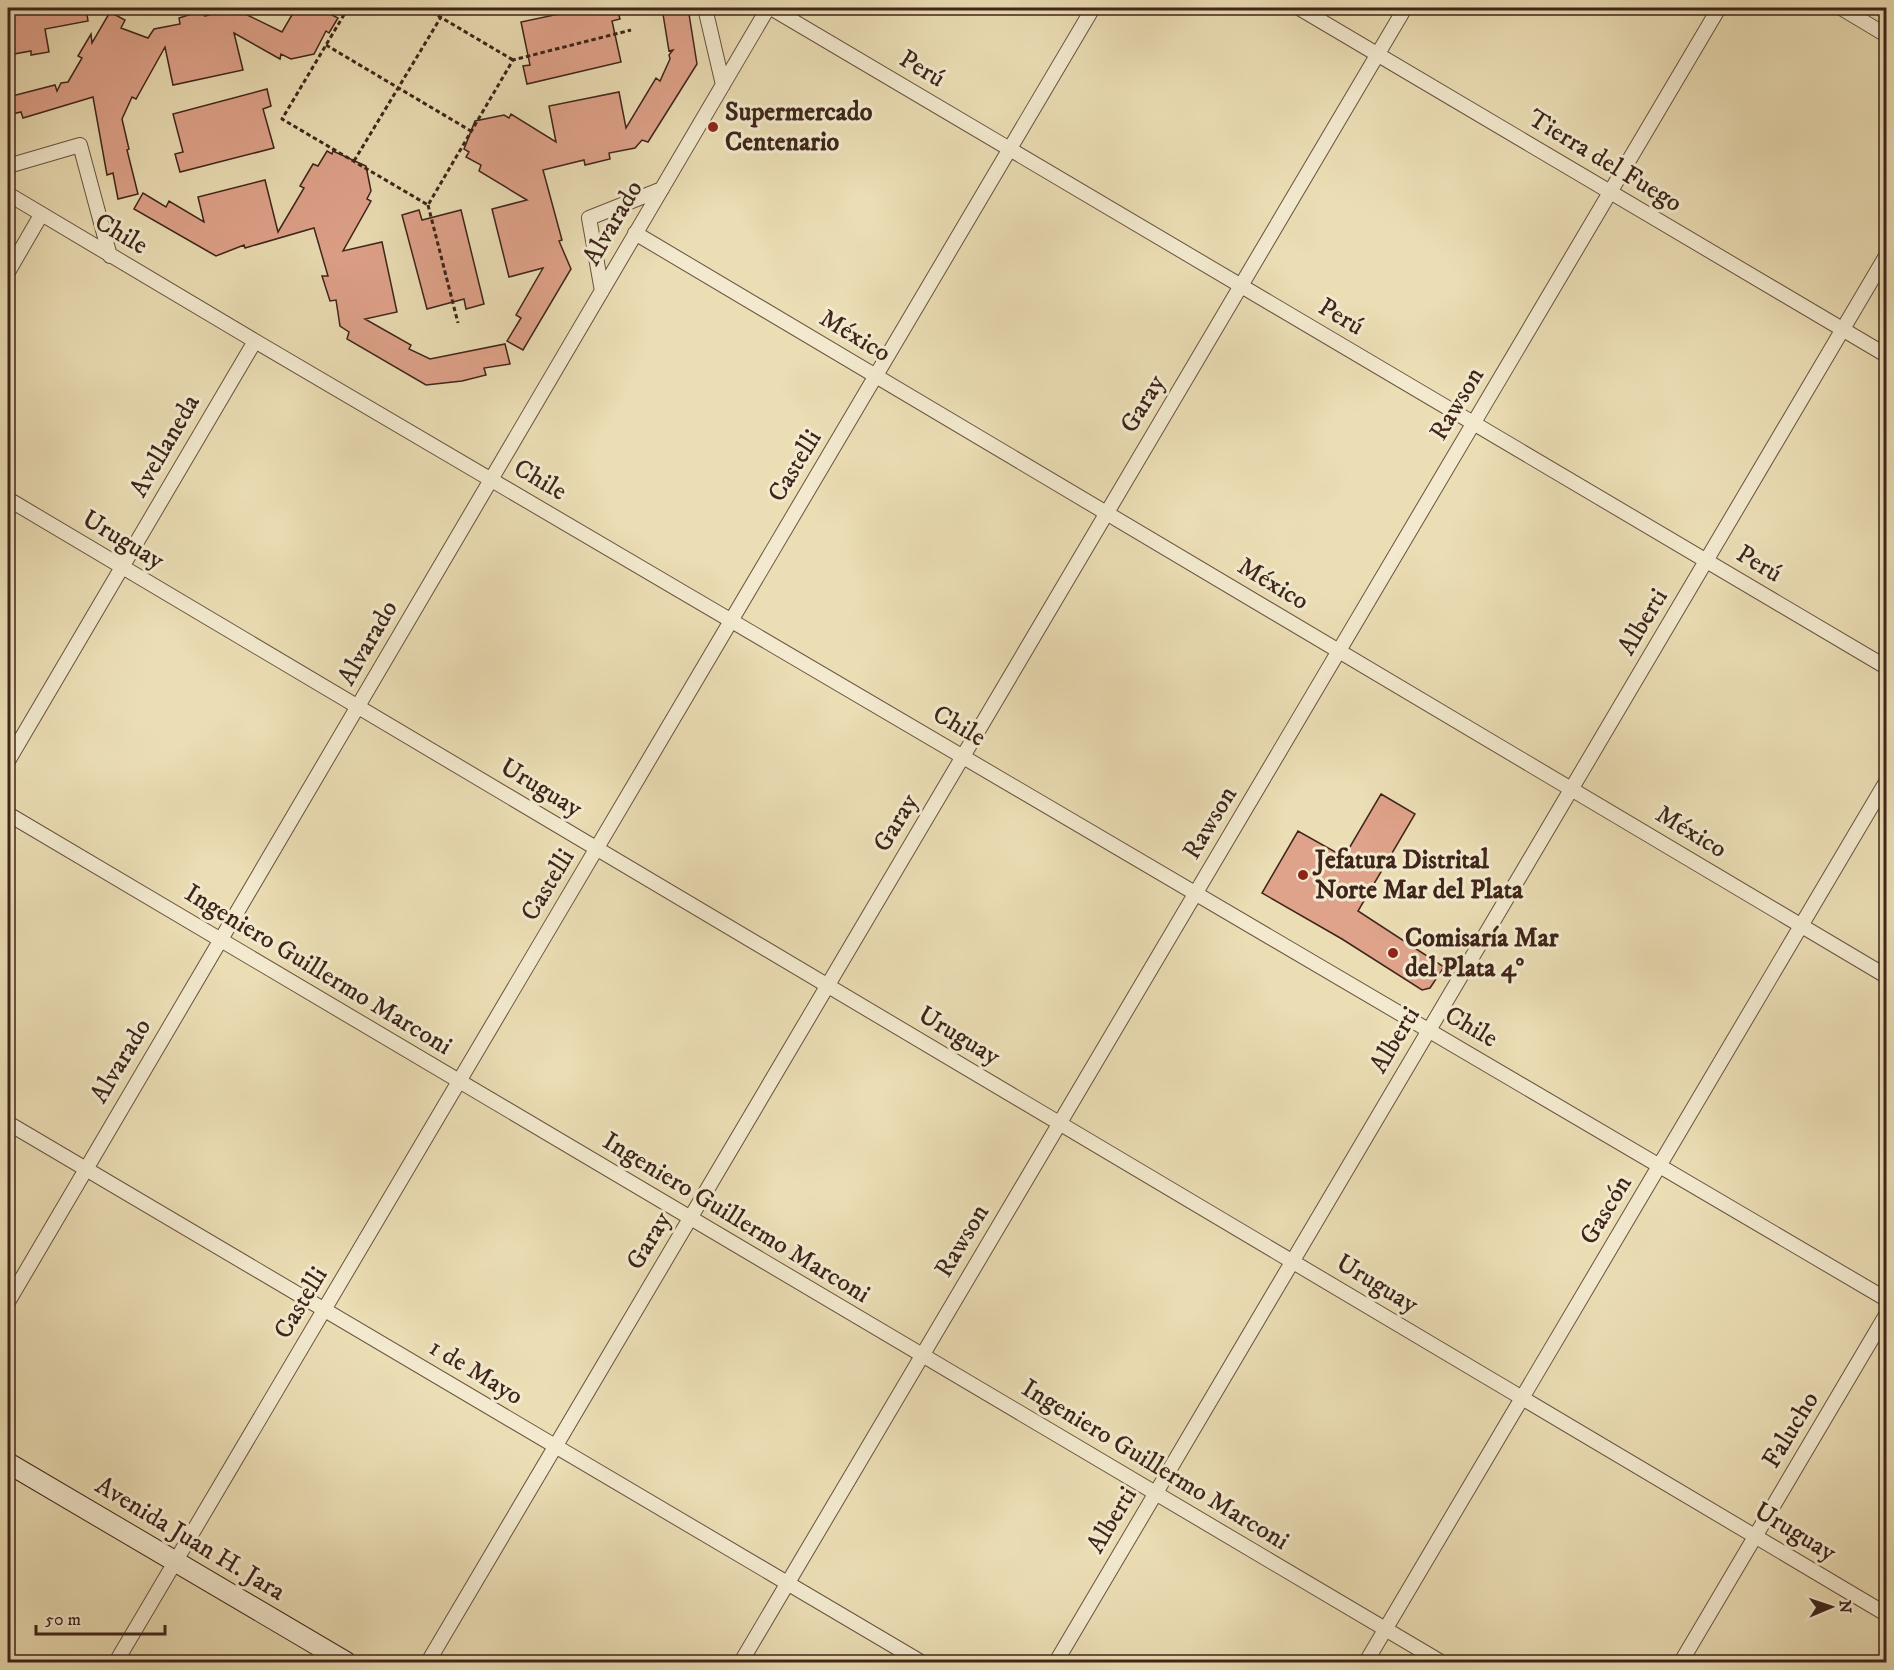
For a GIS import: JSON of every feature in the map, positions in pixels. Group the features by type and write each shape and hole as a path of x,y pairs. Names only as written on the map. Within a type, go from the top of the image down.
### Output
{"main road":[{"name":"Avenida Juan H. Jara","path":"8,1463 346,1662"}],"street":[{"path":"705,8 723,85"},
{"name":"Alvarado","path":"8,1302 770,8"},
{"name":"Perú","path":"770,8 1887,667"},
{"name":"Castelli","path":"116,1662 1094,8"},
{"name":"Tierra del Fuego","path":"1299,8 1887,355"},
{"name":"Garay","path":"428,1662 1405,8"},
{"name":"Rawson","path":"741,1662 1719,8"},
{"path":"1840,8 1887,35"},
{"path":"8,166 80,145 110,256"},
{"path":"602,291 589,218 662,189"},
{"name":"Chile","path":"8,194 1887,1299"},
{"path":"8,272 41,215"},
{"name":"México","path":"635,234 1887,976"},
{"name":"Alberti","path":"1056,1662 1887,256"},
{"name":"Avellaneda","path":"8,761 255,341"},
{"name":"Uruguay","path":"8,499 1887,1614"},
{"name":"Gascón","path":"1366,1662 1887,782"},
{"name":"Ingeniero Guillermo Marconi","path":"8,814 1441,1662"},
{"name":"1 de Mayo","path":"8,1123 921,1662"},
{"name":"Falucho","path":"1681,1662 1887,1315"}],"path":[{"path":"348,8 282,119 428,205 459,323"},
{"path":"425,8 513,60 631,30"},
{"path":"354,161 441,17"},
{"path":"326,45 471,131"},
{"path":"428,205 513,60"}],"building":[{"path":"8,8 86,8 88,21 45,29 49,52 31,55 31,51 8,55"},
{"path":"233,8 282,32 296,8 332,8 328,13 338,18 329,33 326,31 314,54 291,59 281,54 280,59 234,33 243,70 173,85 165,47 136,99 132,97 122,119 138,194 118,199 113,173 107,175 93,97 23,118 21,112 8,115 8,97 55,85 57,91 61,83 68,82 82,58 78,56 91,34 92,43 110,12 125,20 121,28 148,38 154,29 180,24 179,18 204,10 205,16"},
{"path":"587,8 617,8 620,19 612,21 621,62 527,84 523,66 530,65 521,22"},
{"path":"662,8 688,8 697,64 648,142 642,140 635,148 609,153 610,159 585,165 584,160 543,170 562,240 559,241 571,269 523,350 507,341 521,318 516,315 543,268 509,277 492,209 527,200 479,171 481,165 466,157 469,152 464,149 475,121 504,115 509,118 511,114 556,142 549,106 619,92 626,128 656,78 660,81 673,50 669,51"},
{"path":"267,89 271,106 263,109 274,148 180,172 175,154 183,152 173,114"},
{"path":"327,151 332,154 333,151 366,166 371,191 367,199 371,201 343,251 382,242 397,312 365,319 411,345 409,349 430,359 505,344 510,364 484,368 486,375 462,381 426,385 347,339 349,332 340,326 336,300 330,301 322,276 328,276 314,228 245,248 244,245 216,256 134,209 143,193 166,207 169,201 204,222 198,197 265,180 278,232 304,188 300,186 313,164 318,166"},
{"path":"419,210 422,220 461,210 484,304 466,309 464,299 427,309 402,215"},
{"path":"1381,794 1415,814 1358,911 1444,967 1430,988 1422,990 1342,939 1262,893 1298,831 1344,857"}],"place":[{"name":"Supermercado Centenario","path":"713,127"},
{"name":"Jefatura Distrital Norte Mar del Plata","path":"1303,875"},
{"name":"Comisaría Mar del Plata 4°","path":"1393,953"}]}
